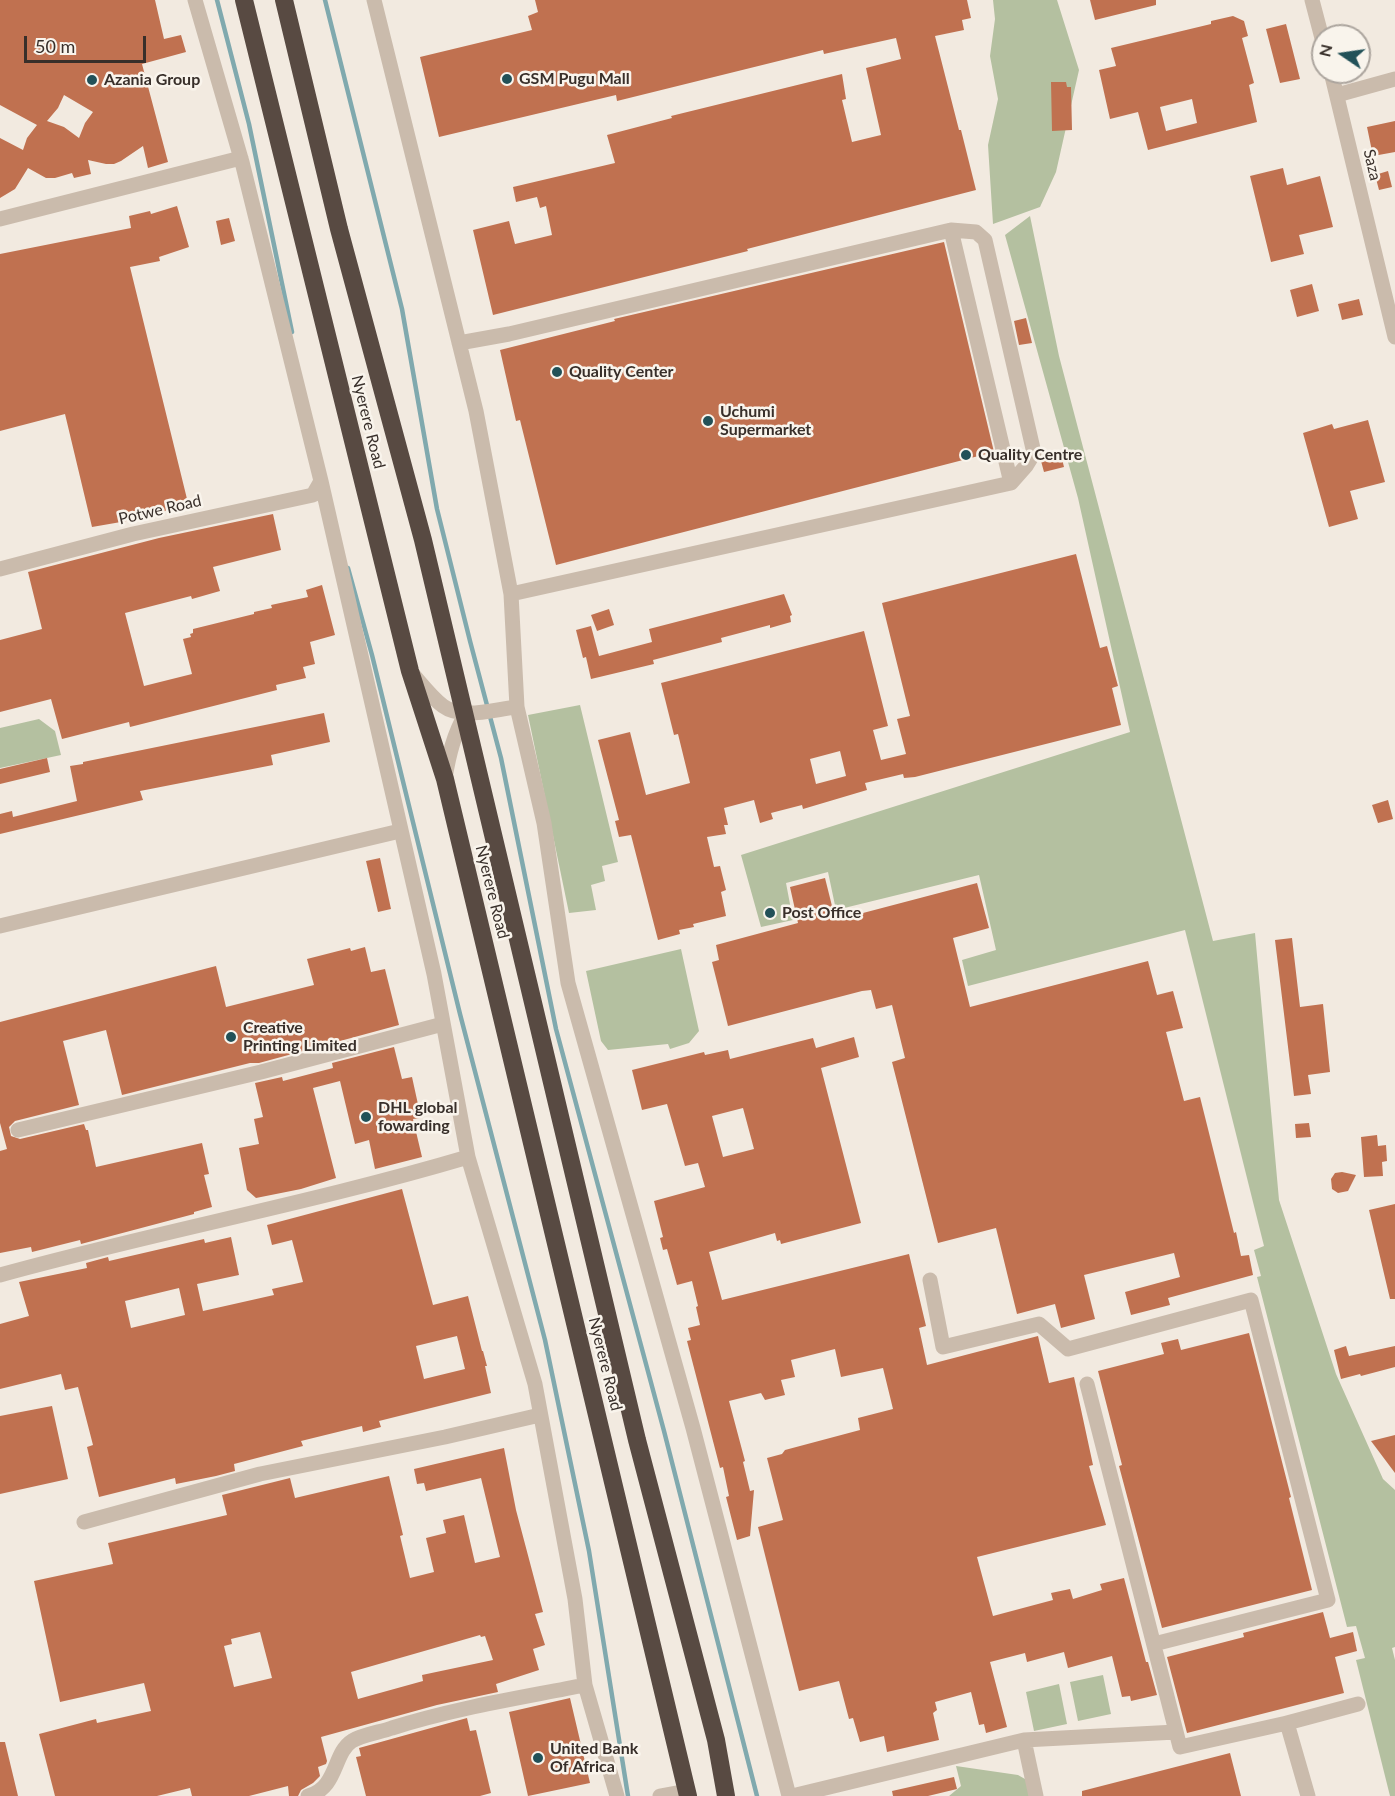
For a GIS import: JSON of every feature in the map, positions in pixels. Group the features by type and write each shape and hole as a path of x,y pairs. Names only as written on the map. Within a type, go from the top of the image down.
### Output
{"highway":[{"name":"Nyerere Road","path":"243,0 410,671 445,779 687,1793"},
{"name":"Nyerere Road","path":"284,0 339,229 423,540 466,713 480,781 635,1428 716,1740 726,1796"}],"street":[{"path":"195,0 241,158 321,481 434,974 468,1157 535,1384 575,1599 585,1685 617,1796"},
{"path":"374,0 476,411 511,594 517,707 544,823 568,983 684,1395 790,1796 1024,1740 1176,1732"},
{"path":"1312,0 1318,24"},
{"path":"1337,95 1395,79"},
{"name":"Saza","path":"1334,84 1395,337"},
{"path":"0,219 241,158"},
{"path":"459,343 509,334 951,230 976,232 986,240 1034,453 1011,483 511,594"},
{"path":"951,230 1011,483"},
{"name":"Potwe Road","path":"0,569 133,534 313,495 321,481"},
{"path":"410,671 443,706 466,713 517,707"},
{"path":"445,779 449,749 466,713"},
{"path":"0,926 400,831"},
{"path":"18,1130 261,1072 443,1024"},
{"path":"0,1275 81,1252 325,1197 468,1157"},
{"path":"930,1280 943,1347 1039,1324 1068,1350 1251,1299 1328,1600 1154,1644"},
{"path":"1087,1384 1180,1747 1358,1704"},
{"path":"84,1522 260,1474 445,1437 540,1415"},
{"path":"308,1796 319,1793 331,1776 339,1758 352,1741 430,1716 585,1685"},
{"path":"1287,1723 1308,1796"},
{"path":"1024,1740 1036,1796"},
{"path":"660,1796 687,1793"}],"green space":[{"path":"993,0 1057,0 1079,70 1056,172 1040,207 993,224 988,145 998,99 990,56 995,19"},
{"path":"1030,216 1059,356 1213,941 1255,933 1279,1200 1336,1374 1383,1479 1395,1490 1395,1647 1392,1648 1395,1660 1395,1796 1390,1796 1356,1660 1365,1658 1356,1626 1347,1627 1257,1277 1261,1276 1254,1250 1264,1246 1185,930 968,986 962,960 996,950 979,875 836,910 828,872 786,883 793,920 761,927 741,855 1130,732 1078,498 1005,235"},
{"path":"580,705 618,862 602,866 605,881 591,885 596,910 569,913 528,715"},
{"path":"39,719 55,731 61,755 0,768 0,728"},
{"path":"681,949 699,1031 689,1043 670,1049 668,1044 608,1050 601,1041 586,971"},
{"path":"1103,1675 1111,1714 1078,1721 1070,1682"},
{"path":"1059,1684 1067,1724 1034,1731 1026,1692"},
{"path":"956,1766 1018,1775 1039,1787 1041,1796 949,1796 961,1786"}],"building":[{"path":"0,0 155,0 164,39 181,35 186,52 142,64 168,162 148,168 143,146 114,164 88,160 91,174 74,178 72,173 46,178 28,168 15,189 0,198 0,138 23,150 27,138 37,125 0,105","holes":["64,95 93,112 85,123 79,138 64,127 47,121 58,108"]},
{"path":"535,0 967,0 971,18 962,20 964,30 935,36 976,190 747,249 748,251 493,315 473,230 509,221 515,244 552,235 546,206 540,208 537,197 516,202 513,187 615,163 607,135 672,118 671,116 842,74 846,99 842,100 852,142 881,135 866,68 901,59 896,38 824,54 823,50 617,101 616,95 439,137 420,57 532,30 528,16 538,12"},
{"path":"1090,0 1156,0 1156,5 1095,20"},
{"path":"1233,16 1244,21 1248,36 1242,38 1254,83 1249,85 1257,122 1148,150 1138,112 1110,119 1099,70 1116,66 1111,48 1211,24 1211,21","holes":["1192,99 1197,123 1166,131 1160,107"]},
{"path":"1286,24 1300,79 1280,83 1266,29"},
{"path":"1051,82 1066,82 1067,87 1071,87 1072,130 1052,131"},
{"path":"1395,121 1395,152 1373,156 1367,127"},
{"path":"1283,168 1287,185 1320,176 1333,227 1299,235 1304,254 1271,262 1250,176"},
{"path":"1388,171 1392,187 1379,190 1375,175"},
{"path":"177,206 189,247 159,257 160,261 130,267 188,503 144,518 92,527 65,414 0,431 0,254 131,228 129,216 150,211 151,214"},
{"path":"229,218 235,241 221,245 216,221"},
{"path":"944,242 994,452 556,565 520,420 516,421 500,350 615,321 614,319"},
{"path":"1312,284 1319,311 1297,317 1290,290"},
{"path":"1359,299 1363,315 1342,320 1338,304"},
{"path":"1026,318 1032,343 1019,345 1014,321"},
{"path":"1368,420 1385,482 1350,491 1358,519 1329,527 1303,433 1332,424 1334,429"},
{"path":"1060,451 1064,467 1044,472 1041,461 1043,456"},
{"path":"273,514 281,550 213,567 220,591 125,613 144,686 192,674 183,639 191,637 193,629 254,614 254,612 272,608 271,605 308,597 306,590 322,585 335,635 310,642 315,664 303,667 306,678 276,685 277,690 130,727 129,722 62,739 51,699 0,712 0,640 42,629 28,572 159,538"},
{"path":"1076,554 1100,648 1107,646 1118,686 1112,688 1121,725 915,777 904,778 903,774 865,783 867,790 803,809 802,805 771,813 773,819 760,823 754,800 724,808 728,825 724,825 726,834 707,837 714,867 720,866 726,890 721,892 726,916 693,924 694,927 679,930 680,934 658,940 631,835 619,837 615,821 619,820 598,740 630,732 646,795 690,783 678,734 674,735 661,683 864,631 888,726 873,730 881,760 906,754 897,719 910,716 882,603","holes":["840,751 846,776 816,784 810,759"]},
{"path":"784,594 792,615 790,616 791,622 721,638 722,642 653,660 654,664 591,679 576,630 591,626 599,656 652,642 649,629"},
{"path":"609,609 614,625 597,631 591,615"},
{"path":"324,713 330,742 271,755 273,765 140,791 143,800 0,834 0,814 12,811 13,817 77,801 70,766"},
{"path":"47,758 50,772 0,784 0,769"},
{"path":"1388,800 1393,819 1378,823 1372,805"},
{"path":"380,858 391,909 378,912 366,861"},
{"path":"825,878 834,914 842,912 844,918 977,883 989,928 953,938 970,1007 1148,961 1157,995 1173,991 1183,1028 1166,1032 1184,1101 1200,1097 1234,1233 1236,1232 1241,1256 1249,1255 1253,1275 1168,1298 1170,1305 1131,1315 1125,1292 1180,1277 1174,1253 1084,1275 1095,1319 1061,1328 1055,1304 1017,1314 996,1228 938,1243 892,1062 905,1058 892,1005 876,1009 871,990 862,991 728,1026 712,962 719,960 716,945 798,923 790,887"},
{"path":"1292,938 1300,1007 1323,1004 1330,1072 1308,1075 1311,1094 1294,1096 1275,940"},
{"path":"365,947 371,972 385,969 399,1025 259,1063 250,1063 122,1095 106,1030 63,1041 79,1105 15,1121 9,1127 11,1136 20,1139 84,1124 88,1130 96,1167 202,1143 209,1174 204,1175 212,1207 194,1212 194,1214 81,1244 80,1240 32,1252 31,1247 0,1253 0,1151 7,1149 0,1123 0,1022 216,966 226,1007 314,985 307,959 350,948 351,951"},
{"path":"854,1037 859,1057 821,1068 861,1223 781,1244 780,1240 777,1241 775,1233 709,1252 722,1300 909,1254 926,1326 919,1328 927,1365 1038,1336 1049,1383 1074,1377 1093,1465 1089,1466 1106,1525 977,1557 993,1616 1053,1600 1051,1593 1070,1589 1073,1599 1102,1590 1100,1584 1124,1578 1157,1695 1131,1701 1130,1696 1122,1697 1112,1656 1068,1668 1064,1652 1027,1662 1025,1653 990,1662 1007,1727 986,1733 984,1724 979,1725 971,1692 935,1702 937,1710 933,1713 939,1740 887,1752 884,1736 860,1742 853,1718 849,1719 839,1681 799,1691 758,1527 783,1520 767,1458 782,1454 785,1450 860,1430 858,1418 893,1409 883,1368 841,1377 835,1349 791,1360 795,1377 781,1380 785,1395 765,1400 761,1393 729,1401 745,1461 743,1462 750,1491 754,1490 750,1536 737,1540 726,1497 729,1496 723,1467 720,1468 687,1341 691,1340 688,1328 700,1325 692,1281 677,1285 667,1249 663,1250 660,1238 663,1237 654,1201 705,1187 698,1163 685,1166 667,1104 642,1110 632,1070 704,1052 705,1055 728,1050 730,1059 813,1038 816,1048","holes":["743,1108 754,1149 723,1157 712,1116"]},
{"path":"394,1047 402,1079 412,1077 421,1118 413,1119 422,1157 375,1169 369,1140 355,1144 340,1081 313,1088 336,1178 301,1189 256,1198 247,1190 239,1148 259,1144 254,1119 263,1117 255,1083 282,1077 283,1081 333,1068 332,1063"},
{"path":"1309,1123 1311,1137 1296,1138 1295,1124"},
{"path":"1377,1135 1378,1146 1386,1145 1387,1161 1382,1162 1383,1176 1364,1177 1361,1137"},
{"path":"1335,1173 1356,1175 1348,1191 1338,1193 1332,1189 1331,1179"},
{"path":"402,1189 433,1305 468,1296 487,1366 485,1366 491,1393 379,1421 381,1427 363,1432 362,1426 301,1441 303,1446 234,1464 235,1471 176,1484 175,1478 99,1497 87,1447 93,1445 78,1387 65,1390 61,1374 0,1389 0,1324 29,1316 19,1282 87,1268 86,1263 108,1257 109,1261 204,1239 205,1243 231,1237 239,1275 197,1284 203,1311 274,1295 272,1289 303,1282 292,1240 272,1245 267,1225","holes":["179,1288 185,1315 131,1328 125,1301","457,1336 465,1369 424,1379 416,1346"]},
{"path":"1395,1204 1395,1299 1390,1299 1369,1210"},
{"path":"1249,1333 1312,1590 1162,1628 1119,1466 1122,1465 1098,1371 1164,1354 1161,1343 1178,1339 1181,1350"},
{"path":"1346,1346 1349,1356 1395,1346 1395,1367 1341,1379 1334,1350"},
{"path":"52,1406 68,1479 0,1494 0,1416"},
{"path":"1395,1435 1395,1473 1371,1441"},
{"path":"504,1448 516,1510 543,1612 535,1614 545,1645 533,1649 539,1670 496,1684 498,1692 437,1705 321,1737 326,1764 318,1767 320,1776 301,1790 298,1796 289,1796 288,1786 249,1796 192,1796 190,1788 157,1796 55,1796 39,1734 96,1719 97,1723 151,1711 144,1683 60,1702 34,1581 113,1564 108,1543 227,1515 222,1495 290,1478 295,1498 389,1476 403,1535 400,1536 410,1578 434,1572 426,1538 446,1533 443,1520 464,1515 475,1563 500,1557 481,1478 426,1491 424,1483 417,1484 414,1469","holes":["260,1632 272,1678 234,1687 224,1646 232,1644 231,1639","480,1635 485,1636 493,1660 422,1675 423,1681 358,1699 351,1672"]},
{"path":"1323,1612 1330,1638 1353,1632 1357,1651 1335,1657 1344,1693 1187,1733 1167,1657 1244,1637 1243,1633"},
{"path":"570,1698 590,1783 528,1796 509,1712"},
{"path":"467,1718 470,1731 476,1730 491,1793 480,1796 366,1796 356,1757 361,1756 359,1748"},
{"path":"0,1742 5,1742 18,1796 0,1796"},
{"path":"1230,1753 1241,1796 1082,1796 1082,1791"},
{"path":"954,1777 957,1789 928,1796 893,1796 892,1791"}],"waterway":[{"path":"217,0 249,124 292,332"},
{"path":"325,0 402,309 437,509 501,758 556,1029 664,1431 757,1796"},
{"path":"348,568 545,1340 589,1551 628,1796"}],"place":[{"name":"GSM Pugu Mall","path":"507,79"},
{"name":"Azania Group","path":"92,80"},
{"name":"Quality Center","path":"557,372"},
{"name":"Uchumi Supermarket","path":"708,421"},
{"name":"Quality Centre","path":"966,455"},
{"name":"Post Office","path":"770,913"},
{"name":"Creative Printing Limited","path":"231,1037"},
{"name":"DHL global fowarding","path":"366,1117"},
{"name":"United Bank Of Africa","path":"538,1758"}]}
